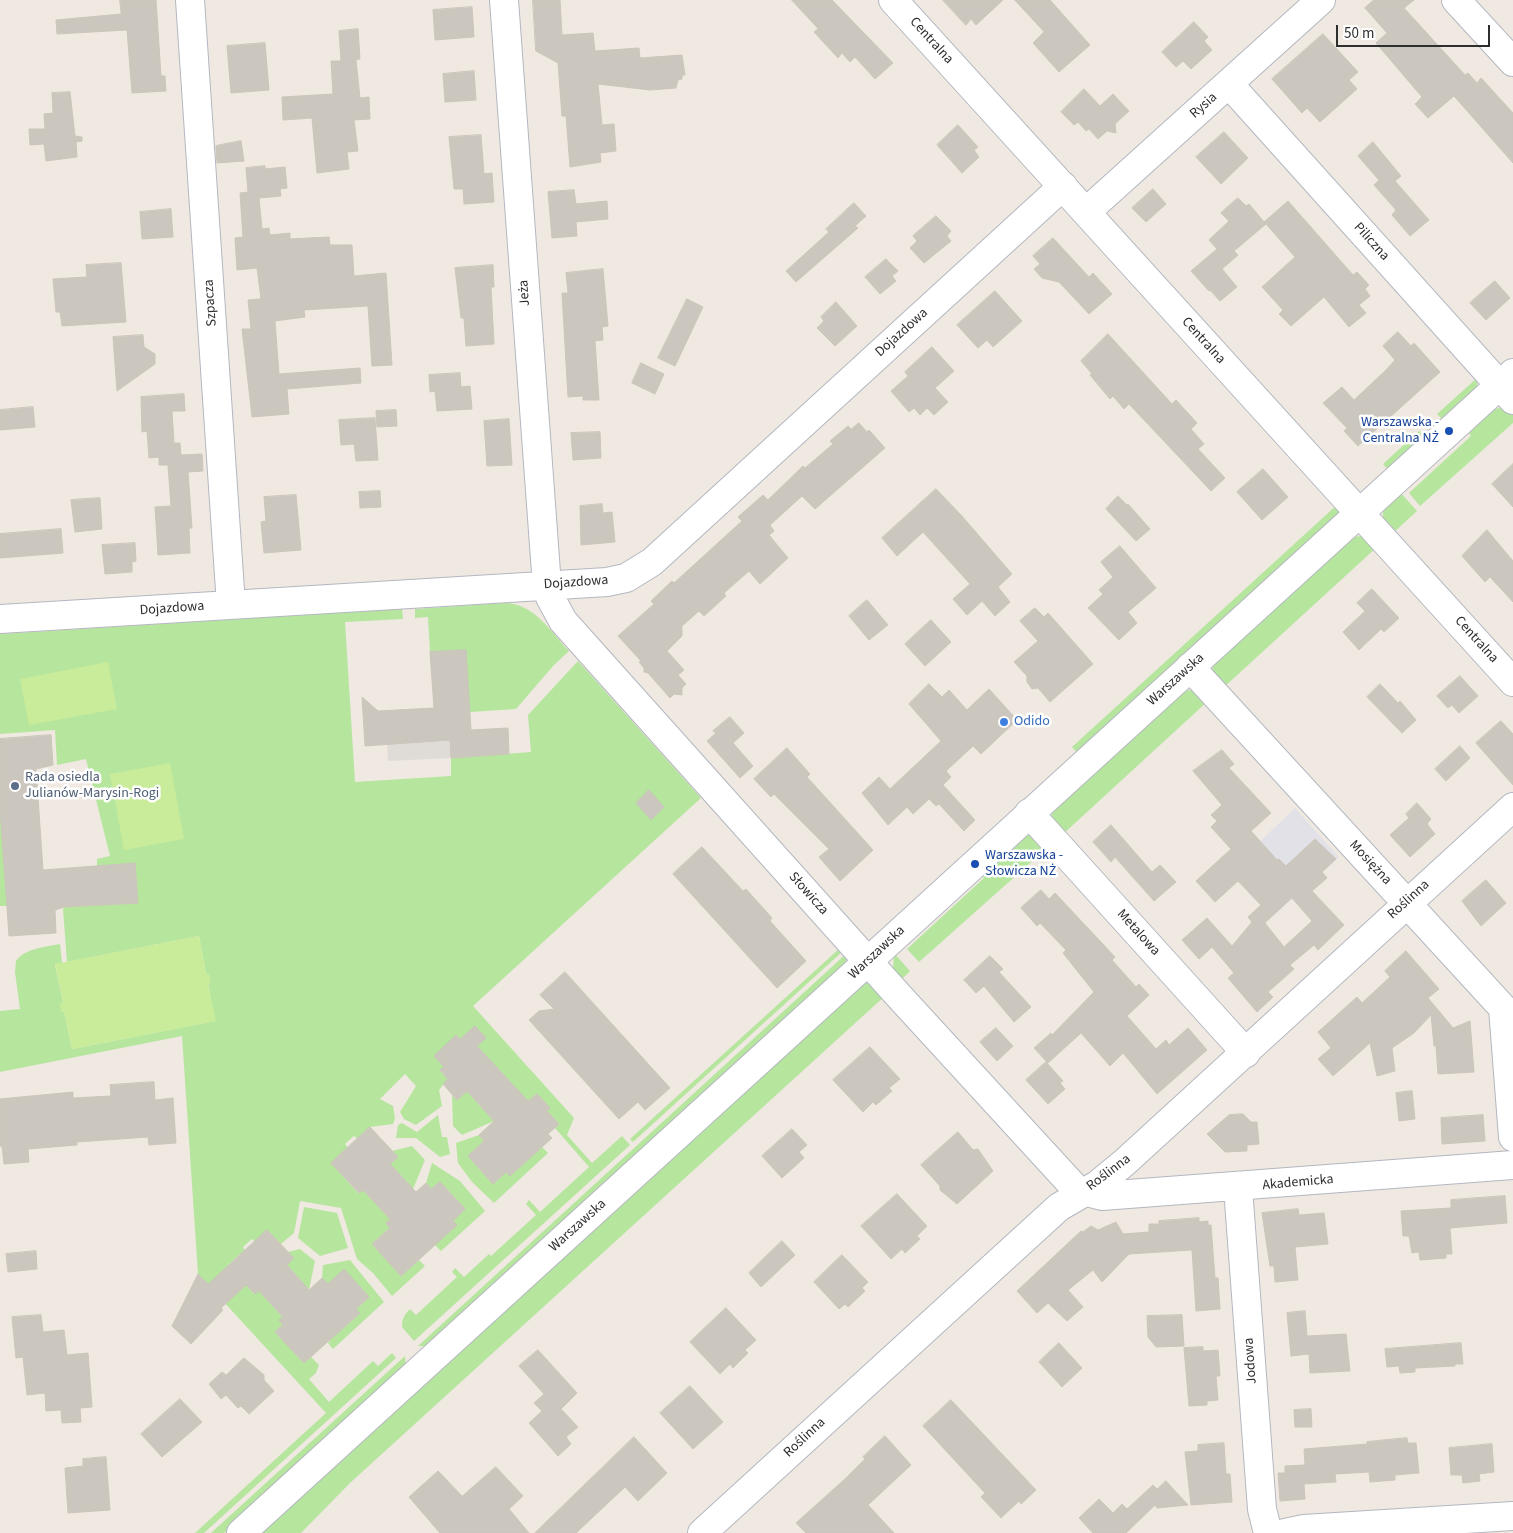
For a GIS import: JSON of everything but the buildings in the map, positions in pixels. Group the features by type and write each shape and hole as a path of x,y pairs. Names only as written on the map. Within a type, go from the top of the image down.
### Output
{"street":[{"name":"Szpacza","path":"190,0 232,605"},
{"name":"Jeża","path":"504,0 547,586"},
{"name":"Centralna","path":"893,0 1513,682"},
{"name":"Rysia","path":"1086,212 1321,0"},
{"path":"1456,0 1513,62"},
{"name":"Piliczna","path":"1229,84 1508,386"},
{"name":"Dojazdowa","path":"0,619 547,586 607,582 626,578 652,562 1062,186"},
{"name":"Warszawska","path":"241,1533 1360,512 1508,386"},
{"name":"Słowicza","path":"547,586 550,597 563,621 1068,1183 1083,1192"},
{"name":"Mosiężna","path":"1190,667 1502,1008 1513,1137"},
{"name":"Roślinna","path":"702,1533 1059,1207 1097,1185 1126,1162 1246,1053 1406,902 1513,807"},
{"name":"Metalowa","path":"1029,814 1246,1053"},
{"name":"Akademicka","path":"1083,1192 1102,1196 1238,1188 1513,1166"},
{"name":"Jodowa","path":"1238,1188 1262,1509 1268,1533"},
{"path":"1285,1533 1304,1529 1513,1516"}],"shaded area":[{"path":"450,740 451,758 388,761 387,744"},
{"path":"1295,808 1339,857 1272,917 1229,871"}],"green space":[{"path":"1477,378 1477,387 1444,421 1437,414"},
{"path":"1501,408 1513,414 1513,423 1420,506 1409,493 1471,436 1467,430 1491,409"},
{"path":"1419,431 1425,438 1389,471 1383,464"},
{"path":"1399,491 1417,511 1392,534 1383,516 1389,502"},
{"path":"1338,504 1338,515 1078,754 1072,747"},
{"path":"1363,536 1377,547 1222,689 1212,671 1214,662 1353,537"},
{"path":"504,603 515,604 533,613 569,651 554,665 516,709 470,712 430,652 428,617 415,618 415,609"},
{"path":"402,609 403,619 345,622 355,782 451,776 451,758 531,752 528,715 578,661 701,798 473,1006 574,1118 567,1135 592,1163 622,1136 630,1145 414,1341 402,1327 404,1317 410,1309 416,1315 457,1277 452,1272 455,1268 464,1277 489,1254 491,1256 536,1215 526,1204 529,1200 540,1212 589,1167 555,1128 559,1124 547,1111 550,1108 537,1094 512,1116 523,1096 477,1046 440,1070 448,1079 439,1090 442,1106 416,1125 404,1119 400,1112 416,1086 405,1074 380,1099 393,1106 395,1118 393,1124 370,1127 358,1139 354,1136 345,1144 348,1148 331,1163 358,1193 363,1190 390,1219 386,1224 407,1212 372,1244 379,1252 383,1249 393,1261 390,1264 401,1276 419,1260 425,1266 392,1296 373,1273 357,1259 341,1208 300,1201 294,1233 281,1244 267,1230 255,1242 252,1239 243,1247 245,1250 228,1265 254,1294 259,1291 283,1317 280,1321 293,1310 296,1313 275,1332 304,1363 311,1357 319,1365 316,1373 309,1379 329,1402 373,1361 378,1366 392,1353 396,1358 204,1533 195,1533 326,1413 198,1274 182,1036 0,1072 0,1011 20,1009 15,972 16,961 25,953 42,947 60,944 62,963 55,965 63,1002 62,1012 64,1011 72,1049 215,1021 208,983 211,983 206,974 199,936 67,962 64,907 138,903 135,864 97,866 97,859 110,856 86,759 57,765 55,730 0,734 0,634"},
{"path":"108,662 117,709 29,725 20,679"},
{"path":"1192,690 1208,701 1062,835 1051,821 1052,810 1183,691"},
{"path":"170,763 184,839 124,850 110,774"},
{"path":"0,809 7,906 0,906"},
{"path":"1024,836 1035,836 1047,848 919,962 907,949 984,878 980,873"},
{"path":"199,936 206,974 209,974 211,983 208,984 216,1021 72,1049 64,1011 61,1012 60,1003 63,1002 55,964"},
{"path":"840,948 843,951 633,1142 630,1139"},
{"path":"847,953 845,966 428,1346 418,1346"},
{"path":"894,953 910,971 899,982 893,970"},
{"path":"864,983 870,983 886,995 350,1483 301,1533 258,1533"},
{"path":"467,1091 494,1121 462,1135 453,1126 452,1095 457,1100"},
{"path":"438,1115 442,1137 447,1137 450,1154 440,1157 416,1138 396,1138 398,1125 402,1123 417,1132"},
{"path":"479,1135 484,1141 468,1156 493,1184 506,1172 510,1176 542,1147 548,1153 494,1203 472,1182 458,1163 456,1143"},
{"path":"412,1146 425,1160 413,1189 390,1164 398,1157 392,1151"},
{"path":"432,1163 460,1181 485,1211 441,1251 431,1241 465,1209 440,1182 431,1189 426,1183"},
{"path":"304,1207 337,1213 348,1248 320,1256 298,1238"},
{"path":"300,1249 315,1261 309,1290 287,1265 294,1258 288,1252"},
{"path":"350,1260 384,1302 333,1349 328,1343 333,1337 330,1333 338,1325 342,1329 359,1314 356,1309 369,1297 344,1270 328,1284 322,1278 323,1265"},
{"path":"405,1356 406,1367 224,1533 211,1533"}],"place":[{"name":"Warszawska - Centralna NŻ","path":"1449,431"},
{"name":"Odido","path":"1004,722"},
{"name":"Rada osiedla Julianów-Marysin-Rogi","path":"15,786"},
{"name":"Warszawska - Słowicza NŻ","path":"975,864"}]}
